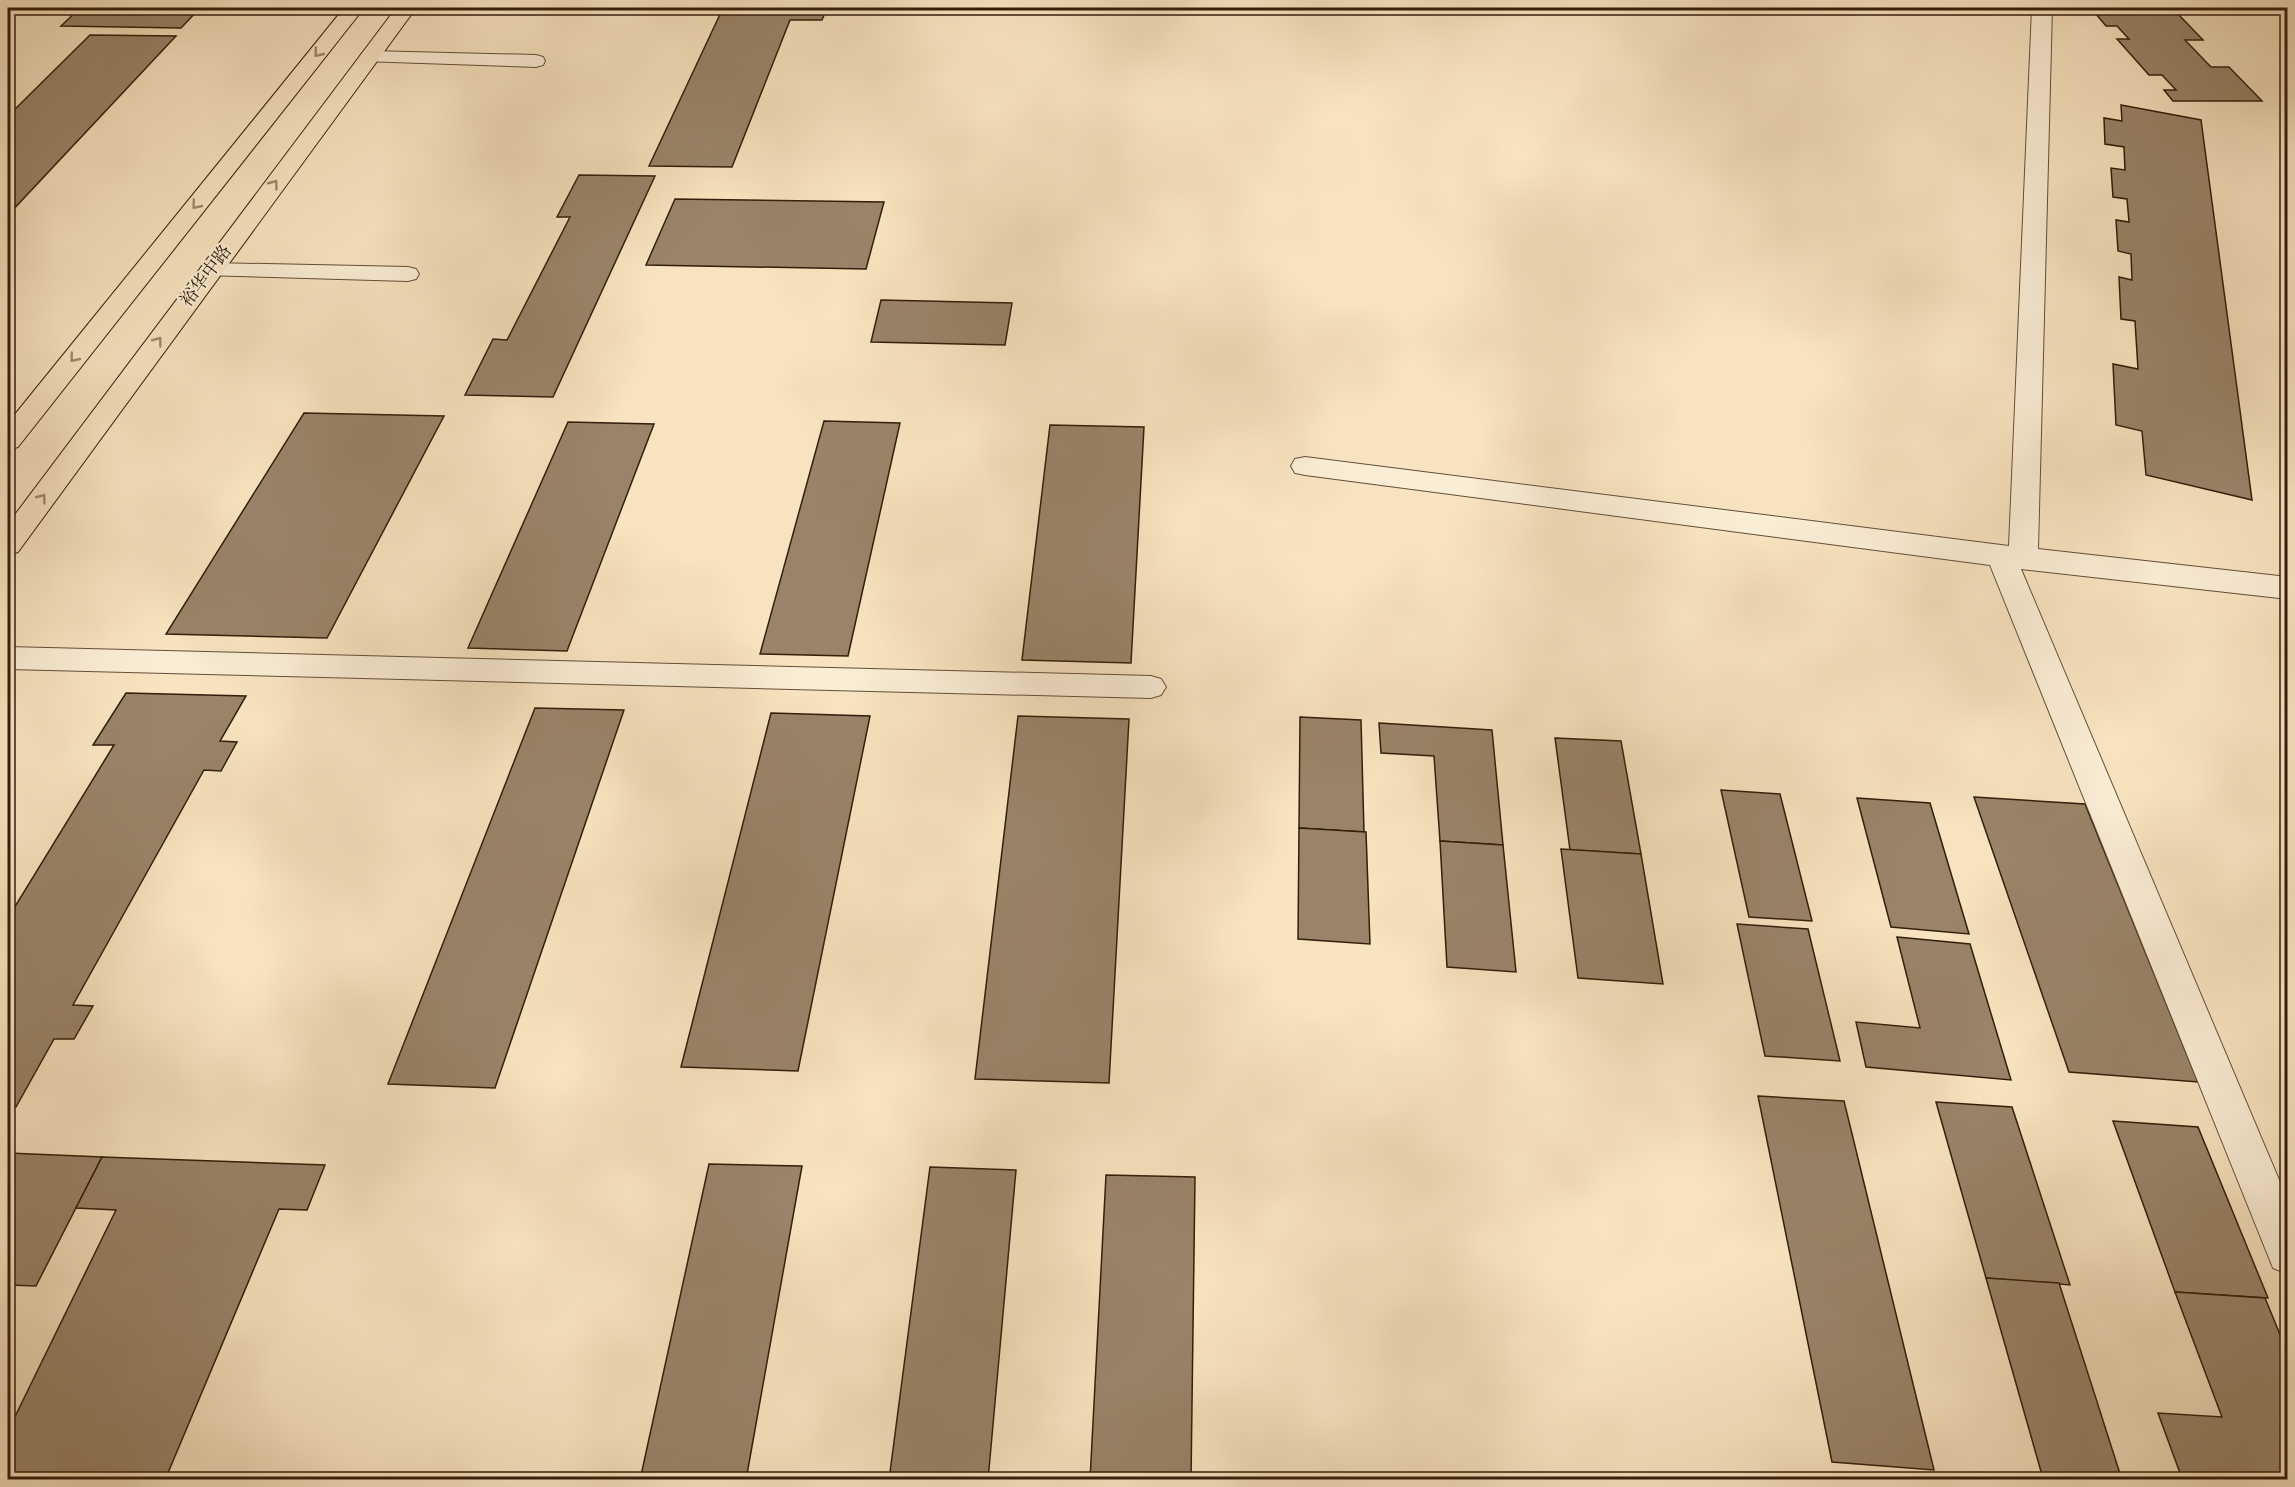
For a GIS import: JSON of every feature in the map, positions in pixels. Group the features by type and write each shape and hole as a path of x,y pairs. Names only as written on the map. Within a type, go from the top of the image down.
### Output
{"main road":[{"path":"8,441 354,8"},
{"name":"裕华中路","path":"8,545 405,8"}],"street":[{"path":"2042,8 2012,557 2288,1253"},
{"path":"1305,466 2012,557 2288,588"}],"lane":[{"path":"369,57 536,61"},
{"path":"211,270 408,274"},
{"path":"8,658 1151,687"}],"building":[{"path":"80,8 200,8 181,28 61,26"},
{"path":"723,8 827,8 822,20 790,20 732,167 649,166"},
{"path":"2096,14 2178,14 2203,40 2185,40 2211,67 2229,67 2262,101 2173,101 2164,90 2176,90 2162,75 2149,75 2117,39 2129,39 2117,26 2106,26"},
{"path":"90,35 176,36 8,215 8,116"},
{"path":"2121,105 2201,120 2252,500 2146,475 2142,431 2116,425 2113,364 2138,369 2135,321 2121,319 2119,277 2132,280 2131,254 2118,251 2116,220 2129,222 2127,199 2113,197 2111,168 2125,170 2124,147 2105,144 2104,118 2122,121"},
{"path":"579,175 655,176 553,397 465,395 493,339 507,340 570,217 557,217"},
{"path":"675,199 884,202 866,269 646,265"},
{"path":"881,300 1012,303 1005,345 871,342"},
{"path":"304,413 444,416 327,638 166,634"},
{"path":"824,421 900,423 848,656 760,654"},
{"path":"568,422 654,424 567,651 468,648"},
{"path":"1050,425 1144,427 1131,663 1022,660"},
{"path":"126,693 246,696 220,741 237,742 221,771 204,770 73,1005 93,1006 74,1039 54,1039 16,1107 8,1106 8,918 114,745 93,745"},
{"path":"535,708 624,710 495,1088 388,1084"},
{"path":"771,713 870,716 798,1071 681,1067"},
{"path":"1018,716 1129,719 1109,1083 975,1079"},
{"path":"1300,717 1361,720 1364,832 1299,828"},
{"path":"1379,723 1492,730 1503,845 1440,841 1434,756 1381,753"},
{"path":"1555,738 1621,741 1641,854 1570,850"},
{"path":"1721,790 1780,794 1812,921 1749,917"},
{"path":"1974,797 2085,804 2198,1082 2069,1072"},
{"path":"1857,798 1930,803 1969,934 1891,927"},
{"path":"1299,828 1366,832 1370,944 1298,939"},
{"path":"1440,841 1503,845 1516,972 1447,967"},
{"path":"1561,849 1641,854 1663,984 1578,978"},
{"path":"1737,924 1808,929 1840,1061 1765,1056"},
{"path":"1897,937 1970,944 2011,1080 1866,1067 1856,1022 1920,1028"},
{"path":"1758,1096 1844,1101 1934,1470 1832,1462"},
{"path":"1936,1102 2012,1107 2070,1285 1986,1278"},
{"path":"2113,1121 2198,1127 2268,1298 2175,1292"},
{"path":"8,1153 102,1157 36,1286 8,1285"},
{"path":"102,1157 325,1165 307,1210 279,1209 165,1480 8,1480 8,1431 116,1210 76,1208"},
{"path":"709,1164 802,1166 746,1480 640,1480"},
{"path":"930,1167 1016,1170 988,1480 889,1480"},
{"path":"1106,1175 1195,1177 1191,1480 1090,1480"},
{"path":"1986,1278 2059,1283 2122,1480 2042,1475"},
{"path":"2175,1292 2265,1298 2288,1354 2288,1480 2257,1480 2180,1473 2158,1413 2222,1417"}]}
